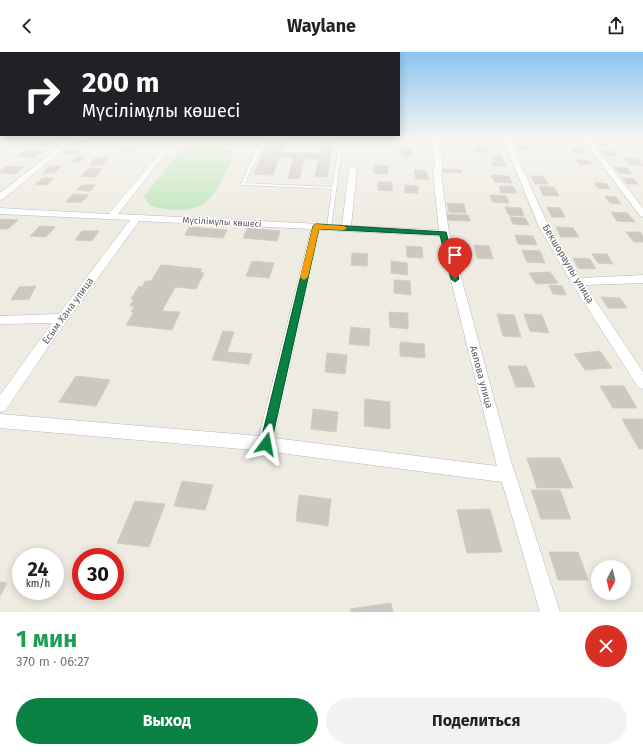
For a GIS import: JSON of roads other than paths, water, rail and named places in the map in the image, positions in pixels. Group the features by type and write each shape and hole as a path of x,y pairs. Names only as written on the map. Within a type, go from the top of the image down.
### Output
{"street":[{"path":"0,197 40,165"},
{"path":"112,216 153,165"},
{"name":"Аяпова улица","path":"439,165 437,174 444,233 507,475 550,612"},
{"name":"Бекшораулы улица","path":"517,165 544,227 577,282 643,383"},
{"path":"606,165 643,214"},
{"path":"346,228 353,169"},
{"name":"Мүсілімұлы көшесі","path":"0,211 444,233"},
{"name":"Есым Хана улица","path":"0,406 137,217"},
{"path":"266,444 322,227"},
{"path":"577,282 643,279"},
{"path":"0,320 63,318"},
{"path":"0,421 266,444 507,475"}],"lane":[{"path":"251,165 242,184 334,188"},
{"path":"322,227 334,188 338,165"}]}
